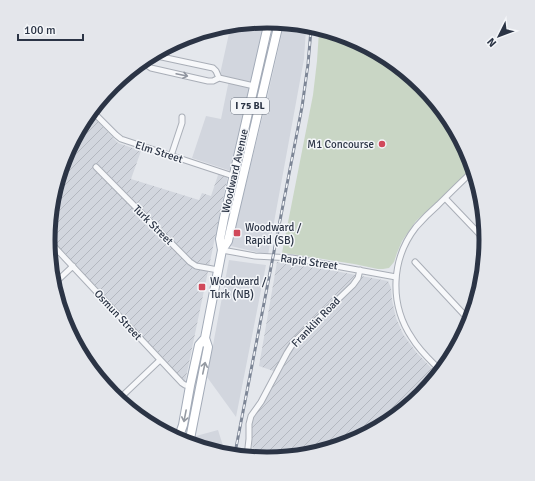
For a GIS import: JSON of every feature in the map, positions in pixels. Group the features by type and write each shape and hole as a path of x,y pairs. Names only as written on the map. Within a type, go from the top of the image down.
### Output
{"main road":[{"name":"Woodward Avenue","path":"190,439 208,347 205,338 222,250 220,239 267,28"},
{"path":"269,68 267,58 274,28"},
{"name":"Woodward Avenue","path":"222,250 228,241 278,28"},
{"path":"254,86 257,91 250,121 253,124 256,123"},
{"name":"Woodward Avenue","path":"180,434 183,425 199,344 205,338"}],"street":[{"path":"160,57 213,68 220,78"},
{"path":"147,65 151,68 208,81 213,81 220,78 254,86"},
{"name":"Elm Street","path":"96,115 121,139 234,176"},
{"path":"171,156 182,123 182,117"},
{"name":"Turk Street","path":"96,167 190,262 196,266 218,270"},
{"path":"438,368 416,344 404,324 397,303 396,277 401,255 410,235 424,218 470,174"},
{"path":"445,198 480,235"},
{"name":"Osmun Street","path":"55,247 182,383 190,386"},
{"name":"Rapid Street","path":"222,250 255,256 292,258 396,277"},
{"path":"415,262 466,317"},
{"path":"59,280 73,266"},
{"name":"Franklin Road","path":"247,452 250,418 291,347 302,334 353,285 360,270"},
{"path":"122,396 160,360"}],"shaded area":[{"path":"265,28 231,171 192,158 206,116 221,119 229,80 220,74 229,32"},
{"path":"283,28 306,32 304,59 268,255 231,246"},
{"path":"94,118 118,143 141,151 131,179 199,200 202,193 211,196 219,172 228,175 185,382 55,242 55,227 59,199 66,172 83,134"},
{"path":"229,260 266,265 236,417 207,377"},
{"path":"277,262 293,263 388,281 391,288 396,318 403,334 416,352 435,372 418,391 397,409 374,425 349,437 309,449 281,453 255,453 252,446 252,424 254,416 279,373 259,366"},
{"path":"218,430 224,449 195,440 196,436"}],"green space":[{"name":"M1 Concourse","path":"319,34 349,44 374,56 397,72 418,90 444,122 452,134 469,172 416,221 402,241 394,262 389,268 378,269 282,253 313,95"}],"railway":[{"path":"236,450 302,107 311,32"}],"place":[{"name":"M1 Concourse","path":"382,144"},
{"name":"Woodward / Rapid (SB)","path":"237,233"},
{"name":"Woodward / Turk (NB)","path":"202,287"}]}
